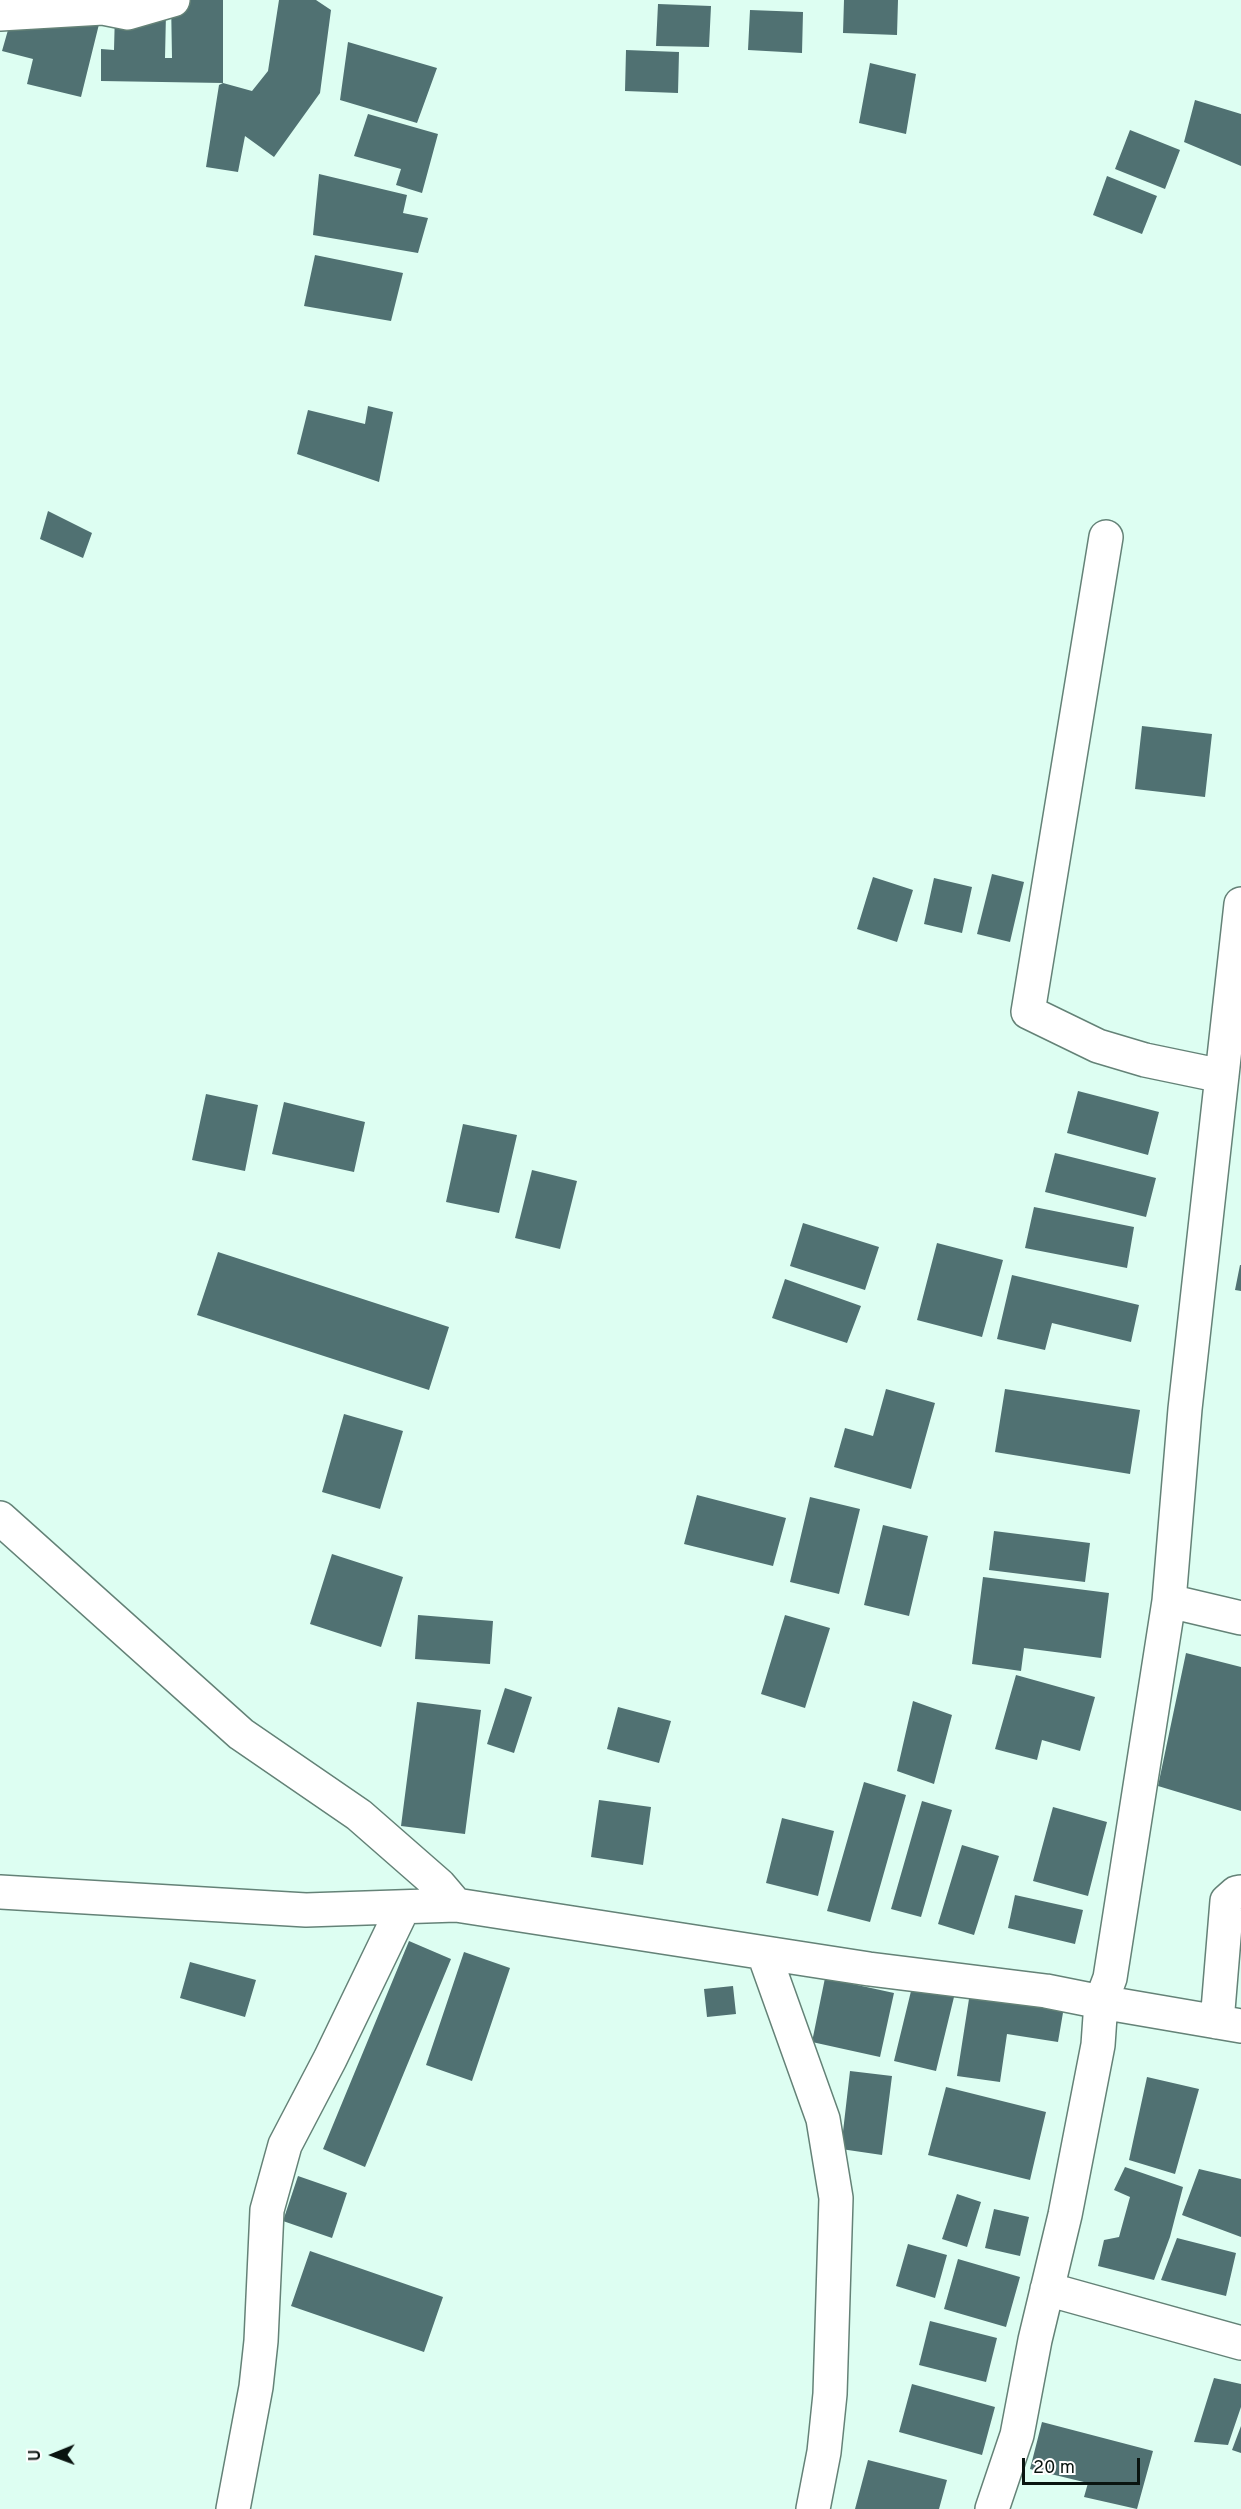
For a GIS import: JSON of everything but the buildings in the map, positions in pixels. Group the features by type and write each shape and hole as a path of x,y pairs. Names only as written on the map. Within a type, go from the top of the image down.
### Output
{"street":[{"path":"0,14 103,8 128,13 173,0"},
{"path":"1106,537 1028,1012 1098,1046 1145,1060 1229,1064"},
{"path":"993,2509 1017,2435 1098,2045 1101,2002 1110,1978 1168,1601 1185,1409 1229,1064 1241,904"},
{"path":"0,1518 241,1734 359,1815 440,1885 456,1905"},
{"path":"1168,1601 1241,1618"},
{"path":"0,1892 306,1910 456,1905 764,1954 1046,1990 1229,2024 1227,1901 1236,1893 1241,1892"},
{"path":"233,2509 256,2387 261,2341 267,2210 285,2145 330,2059 403,1908"},
{"path":"764,1954 823,2120 836,2198 830,2394 824,2452 813,2509"},
{"path":"1047,2289 1241,2343"}]}
